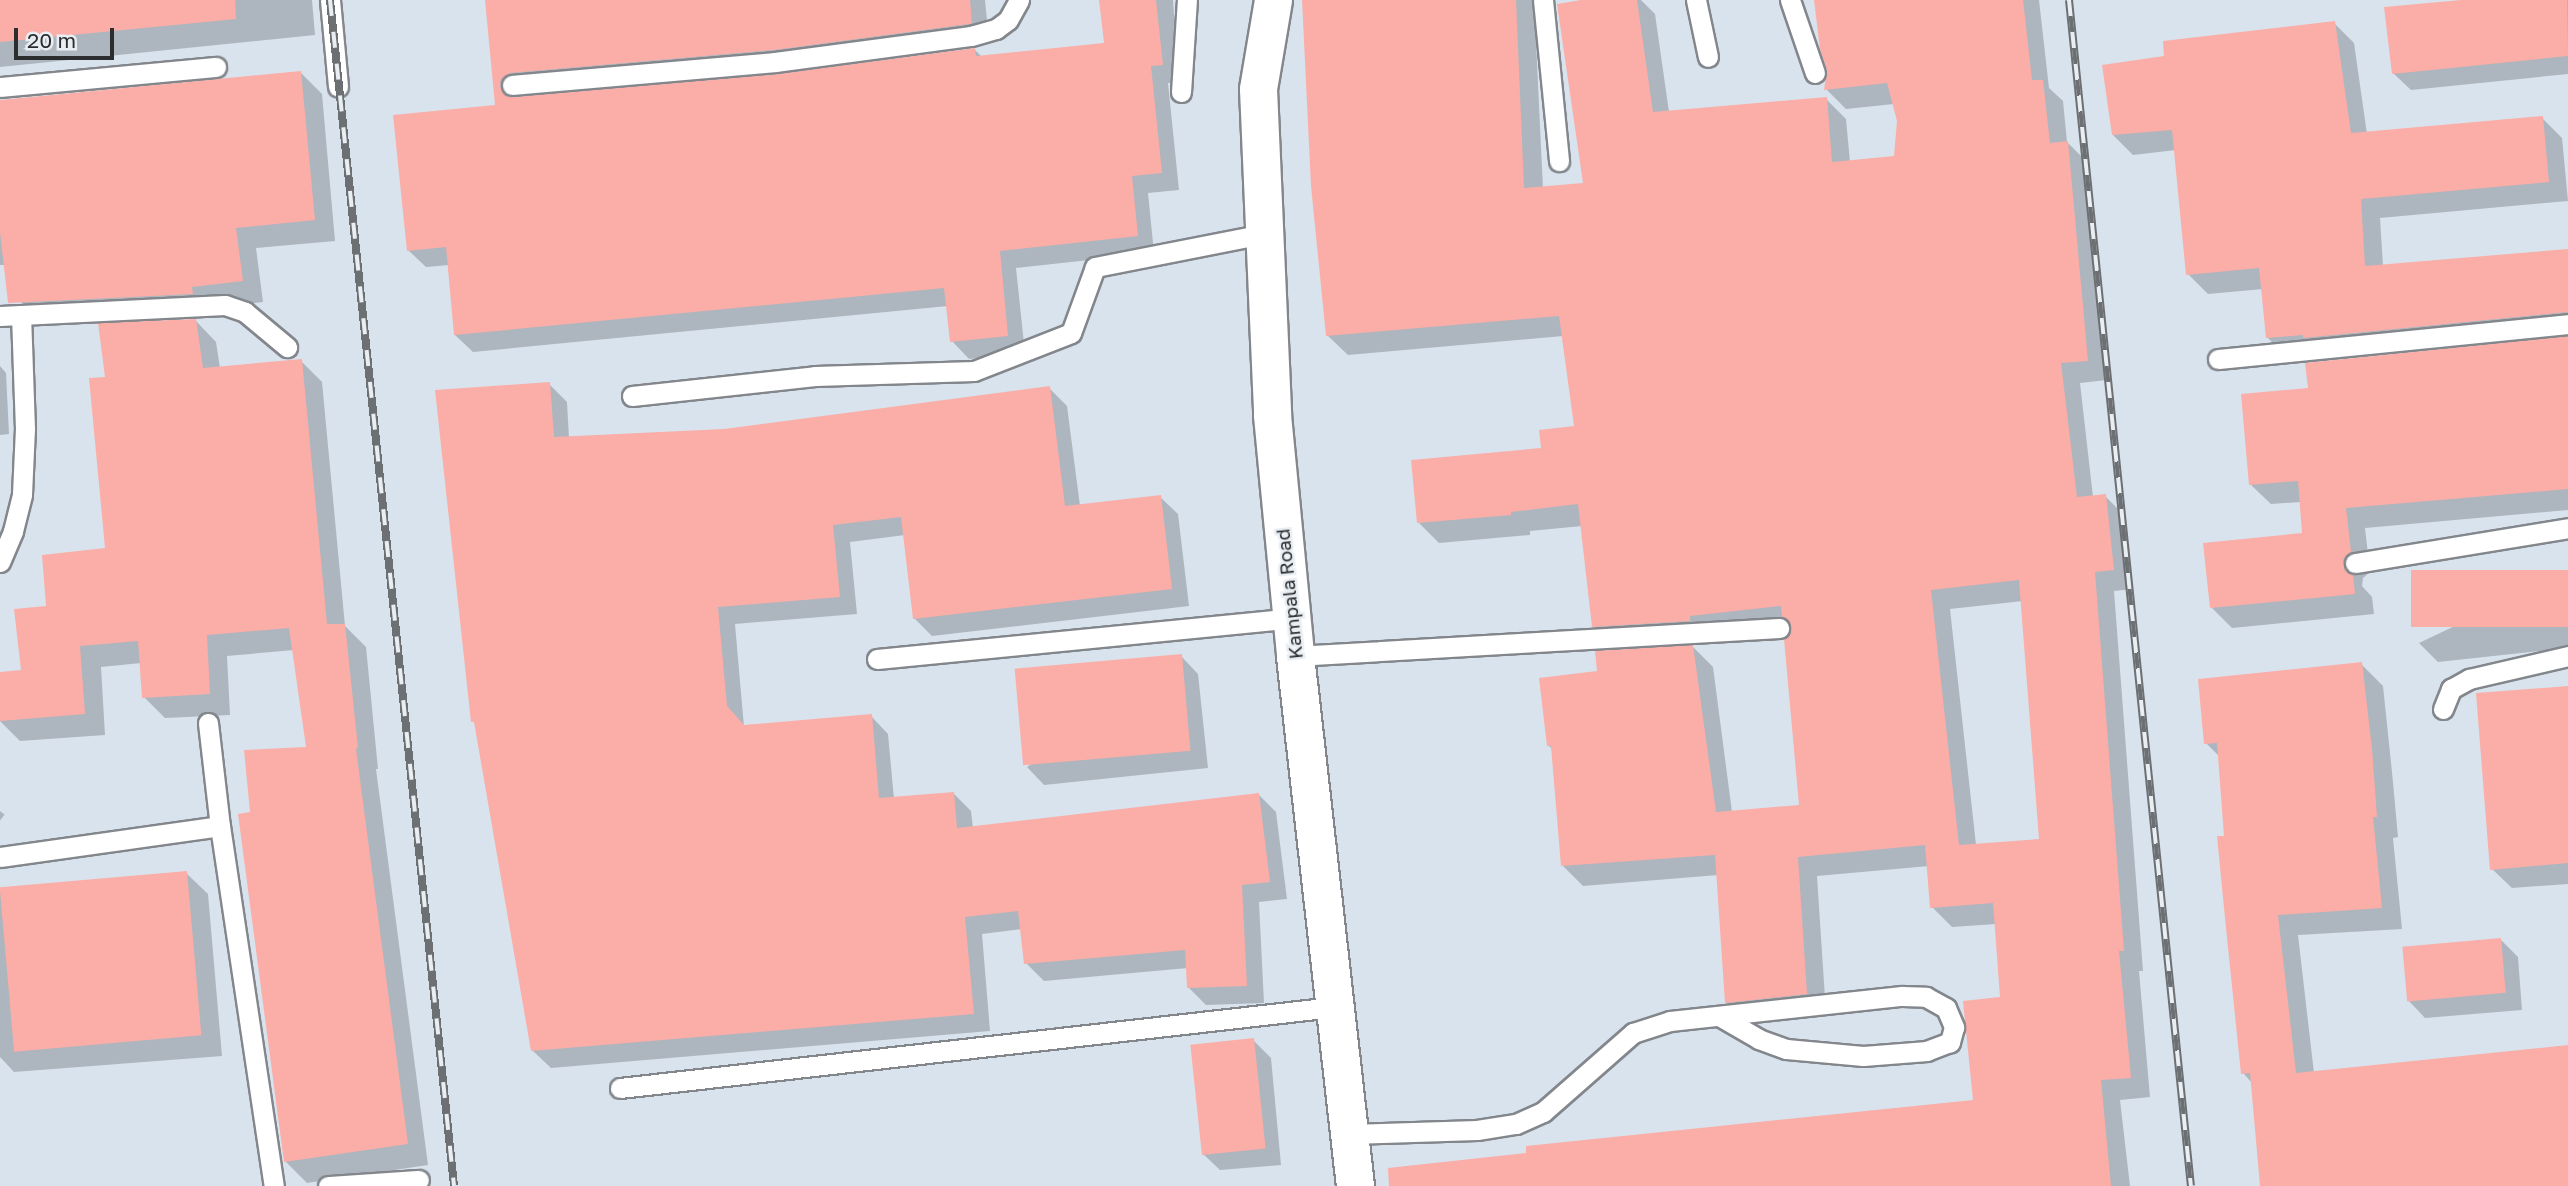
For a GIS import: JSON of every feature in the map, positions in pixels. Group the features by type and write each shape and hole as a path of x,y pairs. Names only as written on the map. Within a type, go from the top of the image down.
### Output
{"street":[{"name":"Kampala Road","path":"1273,0 1258,89 1272,415 1333,1007 1356,1186"}],"lane":[{"path":"330,0 338,87"},
{"path":"512,85 775,62 971,36 996,29 1008,20 1019,0"},
{"path":"1181,92 1187,0"},
{"path":"1543,0 1559,161"},
{"path":"1696,0 1708,57"},
{"path":"1790,0 1815,73"},
{"path":"0,87 216,67"},
{"path":"632,396 815,376 974,371 1071,333 1095,268 1263,234"},
{"path":"0,316 225,305 245,312 287,347"},
{"path":"0,562 13,531 22,494 25,429 20,315"},
{"path":"2218,359 2568,324"},
{"path":"2355,563 2568,528"},
{"path":"877,659 1292,618"},
{"path":"1295,656 1779,628"},
{"path":"2443,709 2451,689 2469,679 2568,656"},
{"path":"208,723 220,826 274,1186"},
{"path":"0,857 220,826"},
{"path":"1350,1134 1477,1130 1516,1124 1543,1112 1633,1033 1670,1021 1902,996 1926,997 1946,1008 1954,1027 1950,1042 1927,1051 1863,1056 1786,1049 1719,1016"},
{"path":"621,1088 1333,1007"},
{"path":"328,1186 419,1180"}],"shaded area":[{"path":"0,0 2568,0 2568,1186 0,1186"}],"building":[{"path":"0,0 235,0 236,19 0,42"},
{"path":"485,0 970,0 972,23 969,24 774,50 510,73 501,79 500,87 506,96 513,97 777,74 975,48 976,56 1104,43 1099,0 1156,0 1163,65 1151,66 1162,173 1132,176 1138,236 1000,251 1008,336 950,342 944,288 454,335 446,247 407,251 393,115 495,105"},
{"path":"1302,0 1516,0 1524,188 1583,183 1557,4 1581,0 1637,0 1653,112 1827,97 1832,162 1894,156 1897,121 1887,83 1824,90 1827,70 1820,49 1814,0 2023,0 2032,80 2043,80 2050,143 2068,141 2088,361 2061,363 2077,497 2106,494 2114,570 2095,572 2124,951 2119,951 2131,1078 2101,1080 2111,1186 1389,1186 1388,1168 1526,1153 1526,1146 1973,1100 1963,1001 2000,997 1993,903 1930,908 1925,845 1798,857 1807,994 1725,1003 1715,855 1561,866 1551,746 1547,746 1539,678 1597,671 1595,651 1693,645 1716,812 1799,805 1784,639 1791,627 1782,616 1781,606 1690,616 1690,621 1592,627 1578,504 1511,512 1511,515 1417,523 1411,460 1541,448 1539,430 1574,426 1559,316 1326,336 1311,186","holes":["2019,580 2039,839 1959,845 1931,590"]},
{"path":"2461,0 2567,0 2568,56 2392,74 2384,7"},
{"path":"2335,21 2351,133 2543,116 2549,182 2361,199 2365,266 2568,249 2568,312 2303,338 2303,335 2266,338 2259,268 2186,275 2172,130 2112,135 2102,65 2164,56 2163,41"},
{"path":"301,71 315,220 236,228 243,281 192,287 193,294 8,303 0,232 0,100"},
{"path":"196,319 203,368 302,359 327,624 345,624 356,749 408,1144 284,1162 238,814 250,812 244,750 306,747 289,628 207,635 210,694 142,698 138,641 80,646 85,714 0,721 0,672 21,670 14,609 46,606 42,555 105,548 89,378 105,377 98,323"},
{"path":"2568,336 2568,489 2346,508 2351,552 2344,558 2343,564 2346,571 2353,575 2355,594 2210,608 2203,543 2302,533 2298,481 2249,485 2241,394 2308,388 2305,363"},
{"path":"550,382 554,437 724,429 1050,386 1065,506 1161,495 1172,589 913,619 901,517 833,525 840,597 718,607 727,706 744,725 872,714 879,798 954,792 957,828 1259,793 1270,882 1242,885 1247,986 1187,988 1185,950 1024,964 1018,911 965,917 974,1014 531,1051 474,722 471,722 435,390"},
{"path":"2411,570 2568,570 2568,627 2411,627"},
{"path":"1182,654 1190,751 1023,765 1015,669"},
{"path":"2362,662 2372,749 2377,817 2373,817 2382,908 2278,915 2296,1073 2568,1045 2568,1186 2260,1186 2250,1073 2241,1074 2217,836 2224,836 2217,743 2204,744 2198,679"},
{"path":"2568,686 2568,863 2490,870 2476,693"},
{"path":"187,871 201,1035 14,1052 0,887"},
{"path":"2501,938 2506,993 2407,1001 2402,947"},
{"path":"1254,1038 1266,1148 1202,1155 1190,1045"}],"railway":[{"path":"330,0 454,1186"},
{"path":"2069,0 2191,1186"}]}
